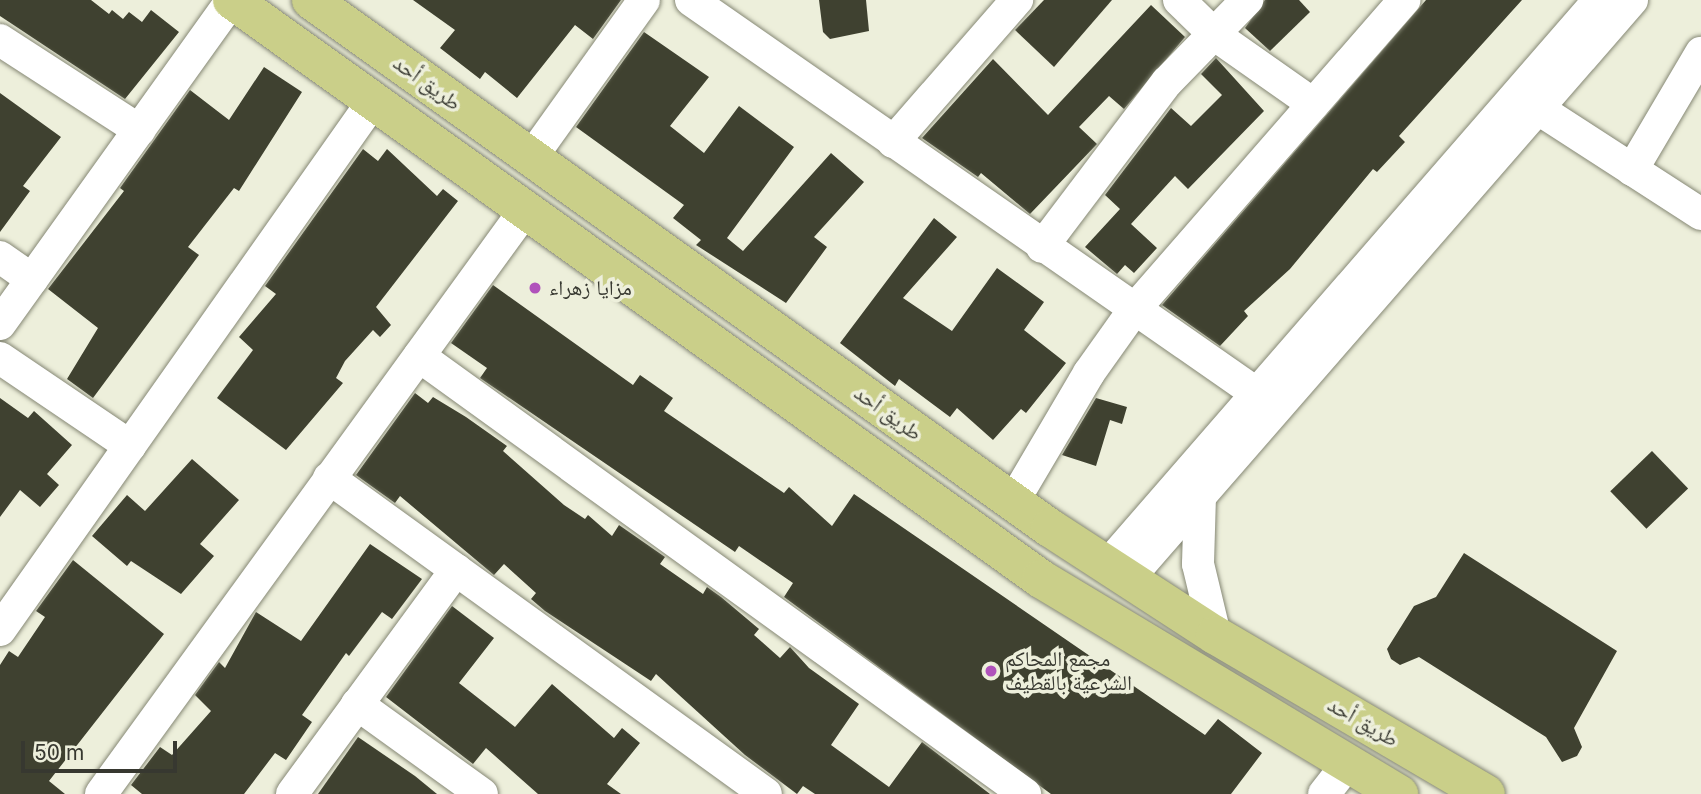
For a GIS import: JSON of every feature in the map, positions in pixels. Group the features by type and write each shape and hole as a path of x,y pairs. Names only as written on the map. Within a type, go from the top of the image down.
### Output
{"main road":[{"name":"طريق أحد","path":"232,0 1041,579 1348,763 1386,791"},
{"name":"طريق أحد","path":"311,0 1013,502 1117,573 1215,635 1486,794"}],"street":[{"path":"0,324 232,0"},
{"path":"531,158 644,0"},
{"path":"691,0 1133,311 1256,393"},
{"path":"893,142 1017,0"},
{"path":"1179,0 1215,35 1313,104"},
{"path":"1042,247 1167,82 1247,0"},
{"path":"1013,502 1089,373 1133,311 1404,0"},
{"path":"1117,573 1200,496 1632,0"},
{"path":"1117,573 1256,393 1591,3"},
{"path":"0,40 139,130"},
{"path":"1633,170 1701,53"},
{"path":"0,630 373,101"},
{"path":"1537,108 1701,214"},
{"path":"101,794 525,209"},
{"path":"0,257 32,279"},
{"path":"419,356 1025,794"},
{"path":"0,358 130,446"},
{"path":"329,478 765,794"},
{"path":"1200,496 1198,564 1215,635"},
{"path":"292,794 456,570"},
{"path":"357,705 481,794"},
{"path":"1324,794 1348,763"}],"building":[{"path":"0,0 91,0 109,14 112,10 123,19 129,12 142,22 151,10 179,32 125,99 0,16"},
{"path":"413,0 621,0 593,39 575,25 517,98 485,72 480,79 440,48 455,30"},
{"path":"819,0 866,0 869,31 830,39 823,32"},
{"path":"1044,0 1112,0 1054,67 1015,30"},
{"path":"1265,0 1299,0 1310,12 1270,51 1245,28"},
{"path":"1426,0 1522,0 1399,136 1405,142 1377,172 1373,169 1290,269 1244,311 1248,316 1220,346 1162,305"},
{"path":"1151,5 1185,37 1124,109 1109,96 1079,127 1097,144 1030,214 981,173 978,177 922,138 993,59 1048,115"},
{"path":"644,32 709,77 670,126 704,153 739,106 794,147 727,238 743,251 831,153 864,182 814,237 827,247 786,303 696,245 701,240 673,218 684,205 576,127"},
{"path":"1216,58 1264,111 1188,189 1175,176 1131,224 1157,248 1134,273 1125,265 1117,274 1085,247 1120,209 1105,195 1171,108 1191,126 1222,95 1201,74"},
{"path":"264,67 302,92 239,191 234,188 188,247 199,255 93,398 67,379 98,328 48,289 124,191 120,188 190,90 229,120"},
{"path":"0,93 61,137 23,186 30,191 0,232"},
{"path":"363,149 378,161 387,149 437,196 443,189 458,201 376,307 391,325 380,337 373,330 345,361 336,378 343,383 286,450 217,398 253,350 239,337 276,294 265,286"},
{"path":"934,218 957,237 903,298 952,331 997,268 1044,302 1024,330 1066,363 1026,413 1021,409 993,440 957,408 950,417 899,379 895,386 840,343"},
{"path":"493,285 633,385 640,375 673,398 664,411 784,493 789,487 832,526 854,494 1205,735 1218,719 1262,753 1231,794 1051,794 784,597 793,583 739,546 735,552 480,378 487,368 451,343"},
{"path":"415,393 428,403 433,397 466,417 507,446 503,451 564,505 585,519 588,515 612,536 619,525 665,557 660,564 703,594 707,587 721,597 759,629 754,635 780,658 790,647 809,668 859,704 831,745 889,787 922,742 990,794 815,794 803,786 797,794 745,755 656,674 651,681 545,611 531,599 536,593 504,564 494,575 400,496 395,503 356,475"},
{"path":"0,398 28,418 34,411 72,445 47,474 59,485 40,507 20,490 0,517"},
{"path":"1096,398 1127,407 1122,424 1110,420 1096,466 1062,455"},
{"path":"1652,451 1688,488 1646,529 1610,491"},
{"path":"192,459 239,500 200,544 214,556 181,594 131,561 127,566 92,536 127,495 145,511"},
{"path":"370,544 422,579 392,619 382,612 349,656 346,653 302,715 312,722 286,760 275,753 244,794 142,794 131,785 160,747 172,755 211,711 195,695 219,662 225,668 256,612 301,641"},
{"path":"1464,553 1617,651 1574,728 1582,747 1577,756 1562,762 1546,737 1419,657 1400,665 1391,659 1387,649 1414,606 1436,597"},
{"path":"73,560 164,634 49,781 65,794 0,794 0,665 9,651 18,657 45,617 36,611"},
{"path":"452,606 494,638 459,683 515,727 552,684 614,738 622,728 640,743 607,784 621,794 538,794 486,748 473,764 386,697"},
{"path":"358,737 415,776 437,794 318,794"}],"place":[{"name":"مزايا زهراء","path":"535,288"},
{"name":"مجمع المحاكم الشرعية بالقطيف","path":"991,671"}]}
